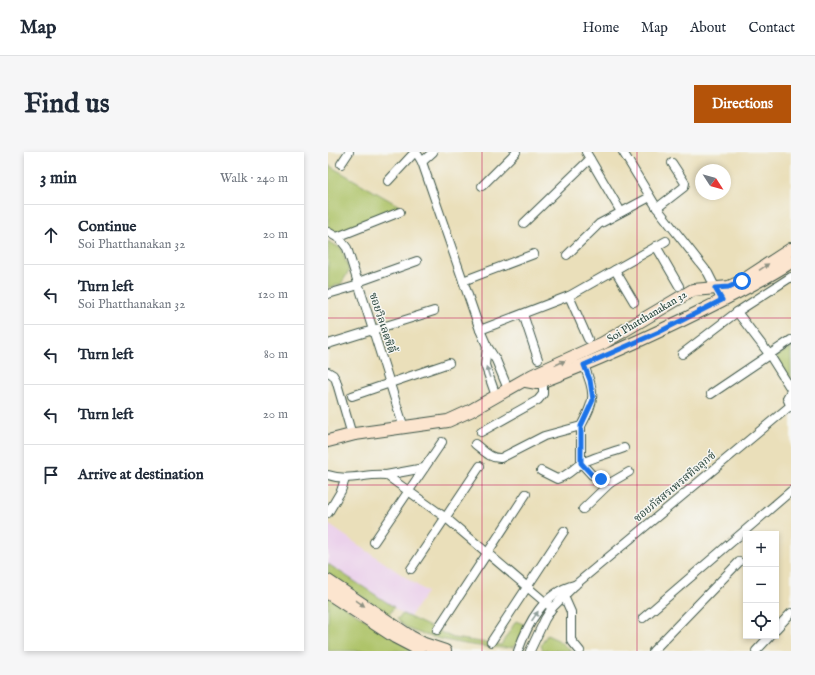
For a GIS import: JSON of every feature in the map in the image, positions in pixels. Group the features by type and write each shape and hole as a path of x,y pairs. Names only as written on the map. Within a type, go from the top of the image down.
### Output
{"street":[{"path":"341,164 348,152"},
{"path":"388,181 415,152 422,162 480,330 487,346 496,360 508,389"},
{"path":"422,162 433,152"},
{"path":"482,186 516,152"},
{"path":"624,152 650,197 708,273 722,300"},
{"path":"524,224 588,156 621,212"},
{"path":"658,208 684,187 685,183 672,163"},
{"path":"567,255 599,224 650,197"},
{"path":"337,237 400,212"},
{"name":"ซอยวิลเลตซิตี้","path":"328,232 337,237 347,248 404,428"},
{"path":"480,330 569,296 666,241"},
{"path":"656,246 679,286"},
{"name":"Soi Phatthanakan 32","path":"328,441 352,435 448,421 526,381 533,375 603,343 693,290 729,287 742,281 791,249"},
{"path":"463,281 534,254"},
{"path":"328,294 417,261"},
{"name":"Soi Phatthanakan 32","path":"526,381 537,383 543,381 584,365 659,332 761,280 791,262"},
{"path":"615,270 634,302"},
{"path":"682,354 737,312 791,277"},
{"path":"569,296 588,339"},
{"path":"328,344 434,311"},
{"path":"737,312 769,354 791,390"},
{"path":"523,314 538,359"},
{"path":"711,394 791,340"},
{"path":"487,346 485,365 496,396"},
{"path":"352,396 449,364"},
{"path":"584,365 590,380 593,400 581,426 581,463 592,475 610,483"},
{"path":"328,372 333,375 336,380 352,435"},
{"path":"481,432 538,400 543,394 543,381"},
{"name":"ซอยภัสสรเพรสทีจลุกซ์","path":"518,651 528,626 545,602 575,584 791,407 787,398 791,390"},
{"path":"475,444 491,456 501,458 544,436 581,426"},
{"path":"374,542 442,442"},
{"path":"541,470 557,479 572,472 581,463 624,448"},
{"path":"411,569 480,466"},
{"path":"328,475 345,479 374,474 386,475 424,468"},
{"path":"583,509 610,483 629,472"},
{"path":"386,475 446,518 552,608"},
{"path":"328,513 341,491 345,479"},
{"path":"643,618 791,491"},
{"path":"437,630 526,494"},
{"path":"491,642 564,531"},
{"path":"653,651 739,562"},
{"path":"328,581 411,637 424,644 445,651"},
{"path":"328,593 395,637 420,651"},
{"path":"562,593 571,612 571,640 580,651"},
{"name":"ซอยภัสสรเพรสทีจลุกซ์","path":"530,651 545,619 562,593"},
{"path":"779,626 791,613"},
{"path":"756,651 767,639"}],"shaded area":[{"path":"328,524 427,592 409,618 328,564"}],"green space":[{"path":"328,165 403,208 337,234 328,230"},
{"path":"328,241 342,249 349,271 341,284 328,288"},
{"path":"791,347 791,381 776,357"},
{"path":"328,564 394,607 389,615 328,574"},
{"path":"328,596 415,651 328,651"},
{"path":"403,614 453,638 501,645 516,621 525,625 519,640 513,647 504,648 478,646 418,633 403,625 397,619"},
{"path":"547,635 558,640 571,651 543,651 541,645"}],"route":[{"path":"601,479 592,475 581,463 581,426 591,408 593,400 590,380 584,365 659,332 722,300 715,288 729,287 742,281"}]}
